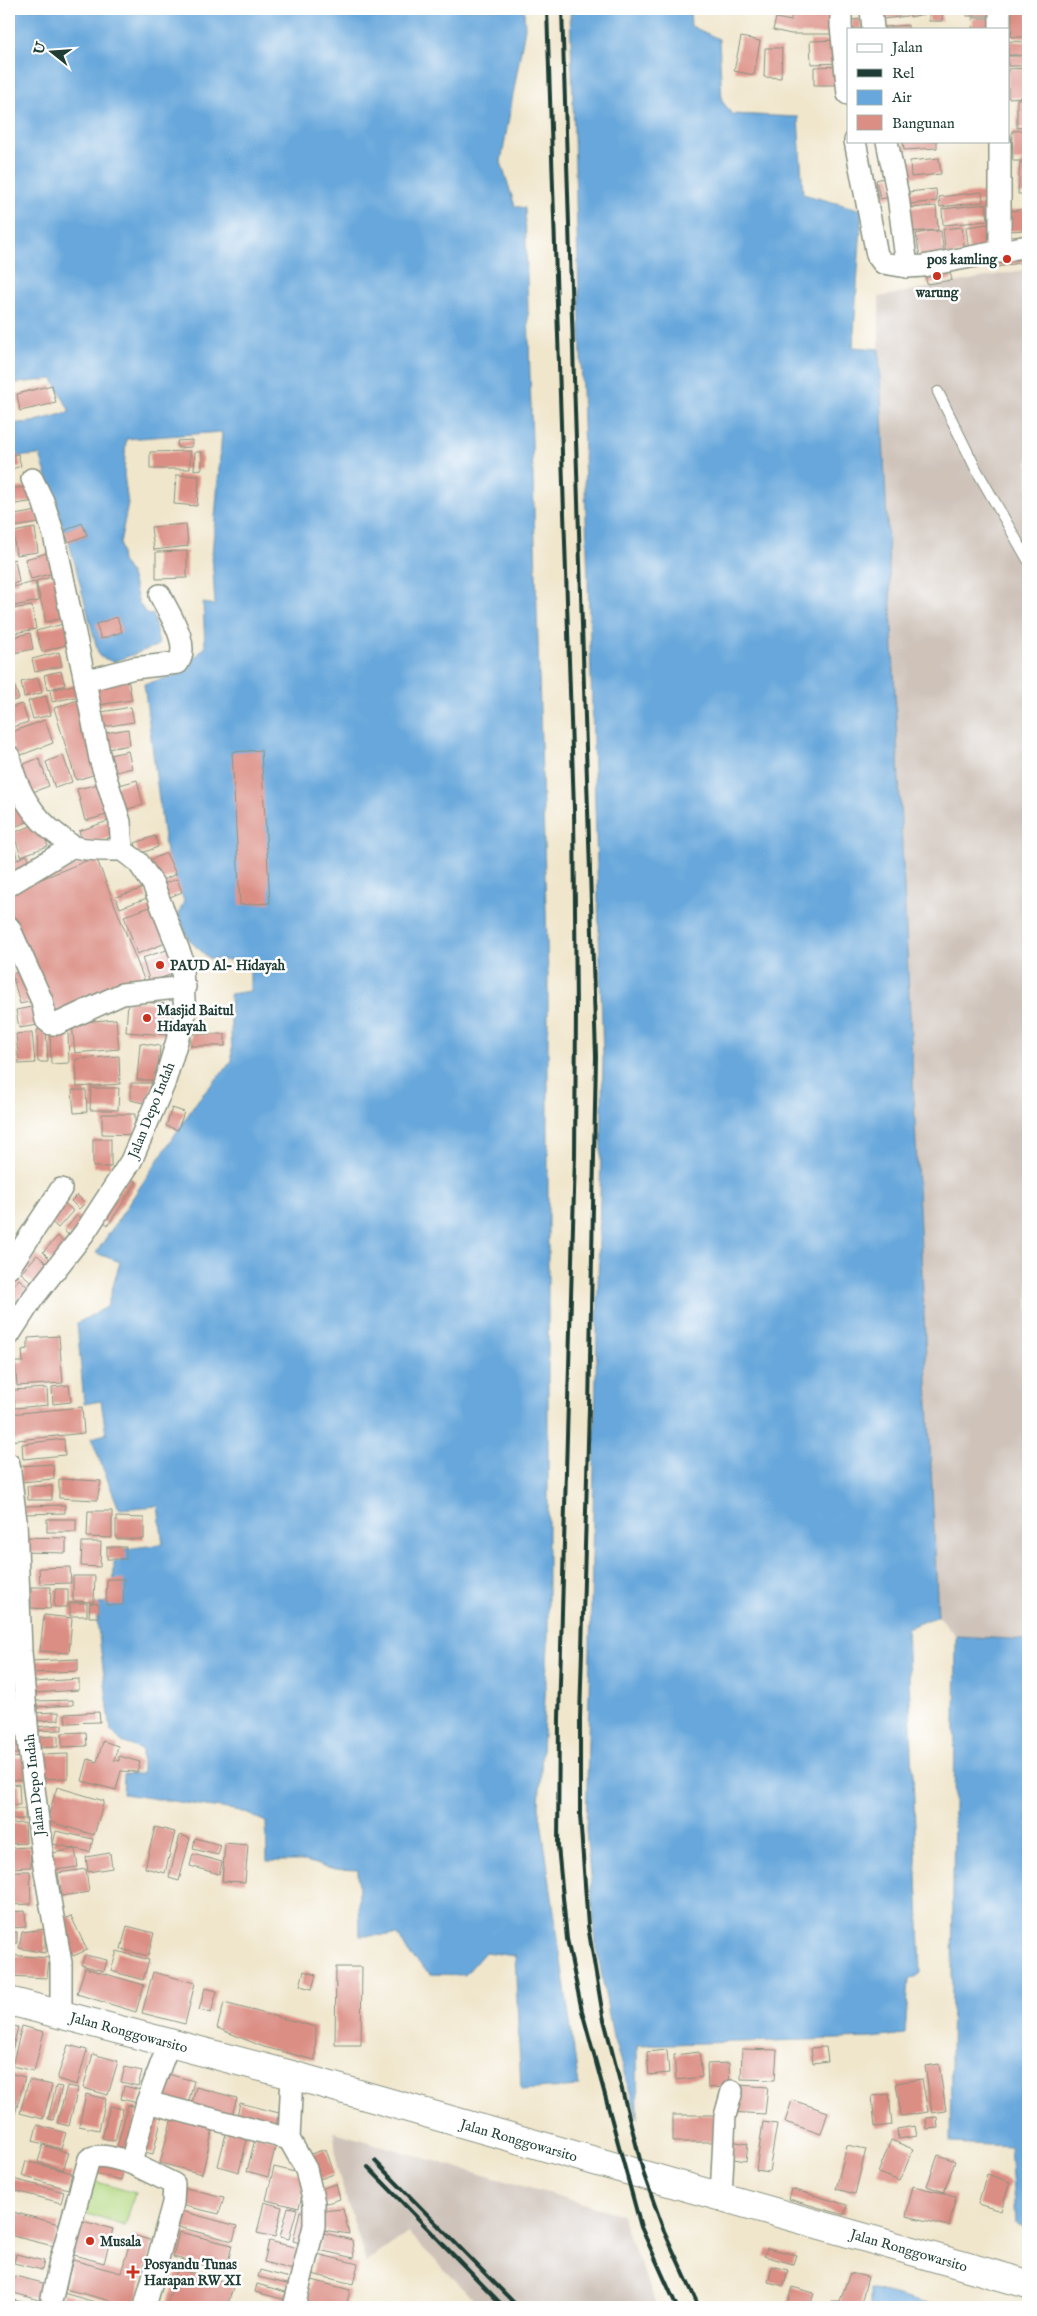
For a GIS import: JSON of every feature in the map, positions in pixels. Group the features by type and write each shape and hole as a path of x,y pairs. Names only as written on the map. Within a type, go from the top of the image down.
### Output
{"main road":[{"name":"Jalan Ronggowarsito","path":"9,2001 292,2075 1028,2284"}],"street":[{"path":"841,9 847,82"},
{"path":"872,9 874,28"},
{"path":"1000,9 1000,28"},
{"path":"855,142 877,255 884,264 907,267 1028,246"},
{"path":"887,142 898,196 907,267"},
{"path":"1000,142 1000,252"},
{"path":"9,756 14,779 23,799 48,828 73,846 122,850 120,822 100,759 54,535 43,501 32,479"},
{"path":"85,681 134,668 178,663 182,655 183,644 160,595"},
{"path":"9,884 73,846"},
{"name":"Jalan Depo Indah","path":"9,1335 33,1298 85,1232 131,1161 164,1084 186,1014 181,956 153,884 138,862 122,850"},
{"path":"9,927 42,1002 46,1020 51,1024 57,1024 122,994 185,987"},
{"path":"9,1268 61,1189"},
{"name":"Jalan Depo Indah","path":"9,1464 16,1521 21,1651 29,1748 43,1860 61,1963 61,2014"},
{"path":"131,2163 146,2102 169,2042"},
{"path":"292,2075 289,2139 306,2169 314,2208 314,2226 294,2307"},
{"path":"721,2197 724,2116 732,2090"},
{"path":"146,2102 289,2139"},
{"path":"52,2298 60,2262 89,2159 94,2156 104,2156 131,2163 174,2184 173,2202 145,2307"}],"lane":[{"path":"938,392 976,469 1028,560"}],"shaded area":[{"path":"1028,269 1028,1640 956,1636 938,1616 879,349 879,297"},
{"path":"334,2132 620,2214 658,2307 482,2307 408,2233 366,2262 337,2169"}],"green space":[{"path":"94,2181 135,2193 125,2226 84,2213"}],"water":[{"path":"9,9 524,9 525,28 501,162 515,206 525,208 548,975 548,1645 539,1806 579,2086 521,2090 515,1956 485,1952 465,1975 430,1974 409,1954 398,1935 360,1936 358,1870 335,1869 305,1861 267,1861 266,1822 241,1811 123,1794 124,1774 142,1774 142,1750 122,1742 111,1731 95,1605 113,1600 114,1561 124,1560 125,1549 163,1544 158,1506 119,1509 91,1438 106,1434 101,1401 84,1404 77,1323 107,1307 120,1262 96,1253 198,1100 232,1061 230,994 250,991 250,962 210,959 190,941 178,916 184,901 166,853 144,684 177,675 205,647 203,603 215,605 212,555 222,432 126,439 124,474 128,504 120,543 122,561 131,575 139,603 147,615 153,614 159,645 113,662 99,656 69,542 87,535 82,523 64,531 40,455 9,457 9,424 32,422 70,412 53,379 9,384"},
{"path":"570,9 690,9 691,26 719,39 722,101 732,114 798,117 803,194 862,210 853,347 879,349 938,1616 907,1628 921,1973 909,1980 905,2034 873,2038 637,2045 638,2118 613,2037 596,1944 586,1830 603,1058"},
{"path":"956,1636 1028,1640 1028,2227 1015,2223 1010,2146 950,2143"},
{"path":"870,2289 940,2307 870,2307"}],"building":[{"path":"777,9 835,9 832,34 791,34 773,30 776,18 791,21 791,16 776,13"},
{"path":"881,9 906,9 907,16 883,19"},
{"path":"908,9 926,9 926,14 910,17"},
{"path":"929,9 942,9 942,21 929,21"},
{"path":"967,9 992,9 992,16 967,16"},
{"path":"1012,9 1028,9 1028,37 1011,37"},
{"path":"973,18 991,18 991,28 972,28"},
{"path":"861,19 861,28 852,28 852,20"},
{"path":"908,25 908,28 885,27"},
{"path":"741,37 760,41 754,75 734,71"},
{"path":"841,40 841,63 811,64 810,41"},
{"path":"1010,41 1027,42 1026,55 1010,55"},
{"path":"765,48 782,48 781,78 764,77"},
{"path":"1010,56 1028,56 1028,66 1010,66"},
{"path":"840,66 841,85 814,85 814,67"},
{"path":"1028,68 1028,97 1010,98 1010,69"},
{"path":"1017,99 1028,99 1028,127 1017,128"},
{"path":"1028,130 1028,161 1013,161 1012,131"},
{"path":"903,142 937,142 937,148 904,150"},
{"path":"939,158 941,174 911,177 910,161"},
{"path":"1020,162 1028,163 1028,194 1018,194"},
{"path":"890,176 895,196 880,199 876,180"},
{"path":"936,189 937,201 910,204 908,192"},
{"path":"982,192 983,202 940,207 939,197"},
{"path":"986,204 988,221 943,225 942,209"},
{"path":"936,206 938,230 910,232 908,208"},
{"path":"1028,209 1028,230 1008,231 1007,211"},
{"path":"988,224 991,249 969,252 966,227"},
{"path":"962,227 965,253 946,256 943,229"},
{"path":"941,231 944,254 920,257 916,234"},
{"name":"pos kamling","path":"1022,249 1024,262 992,268 990,256"},
{"path":"949,268 952,280 927,284 925,272"},
{"path":"52,385 56,403 20,411 17,394"},
{"path":"192,440 192,447 178,448 177,441"},
{"path":"190,451 190,469 150,469 150,452"},
{"path":"195,452 202,452 202,469 194,470"},
{"path":"18,454 21,466 9,470 9,456"},
{"path":"176,475 199,476 197,506 174,504"},
{"path":"34,486 36,501 9,505 9,489"},
{"path":"37,511 39,523 9,528 9,516"},
{"path":"82,523 87,535 69,542 64,531"},
{"path":"186,524 188,546 154,550 151,527"},
{"path":"35,528 38,552 16,555 13,532"},
{"path":"187,551 187,578 156,579 156,552"},
{"path":"51,552 57,572 31,579 25,559"},
{"path":"15,559 19,582 9,585 9,561"},
{"path":"59,575 69,617 46,622 36,581"},
{"path":"35,582 39,601 9,607 9,588"},
{"path":"32,606 36,629 14,633 10,609"},
{"path":"117,617 122,632 101,639 96,624"},
{"path":"67,623 72,643 42,652 36,631"},
{"path":"30,633 33,649 9,654 9,638"},
{"path":"59,652 62,666 35,672 32,659"},
{"path":"61,671 65,685 47,690 44,675"},
{"path":"38,678 42,693 24,697 21,682"},
{"path":"128,679 132,700 92,706 89,686"},
{"path":"82,683 84,695 52,702 50,690"},
{"path":"14,684 19,699 9,702 9,686"},
{"path":"46,696 51,715 33,719 28,701"},
{"path":"78,700 100,773 76,780 54,708"},
{"path":"22,704 28,722 9,728 9,708"},
{"path":"131,707 134,722 98,728 96,713"},
{"path":"45,720 53,743 16,757 9,733"},
{"path":"128,729 130,745 107,749 105,733"},
{"path":"261,750 270,903 240,905 232,752"},
{"path":"128,751 132,768 109,774 105,756"},
{"path":"63,755 72,782 55,788 46,762"},
{"path":"39,758 49,786 27,794 17,767"},
{"path":"137,780 143,805 120,811 113,787"},
{"path":"103,783 110,814 85,821 77,789"},
{"path":"20,806 27,822 9,829 9,811"},
{"path":"108,821 114,836 84,847 79,831"},
{"path":"39,823 48,846 21,856 13,833"},
{"path":"155,836 158,847 139,854 135,843"},
{"path":"9,838 17,857 9,860"},
{"path":"166,853 176,874 158,882 148,861"},
{"path":"27,855 33,869 9,879 9,863"},
{"path":"96,857 145,982 50,1021 9,915 9,892"},
{"path":"177,879 182,892 165,899 160,885"},
{"path":"144,888 147,898 120,908 116,897"},
{"path":"153,906 166,943 137,954 124,916"},
{"name":"PAUD Al- Hidayah","path":"170,949 178,972 150,982 142,958"},
{"path":"25,970 39,1000 20,1004 12,974"},
{"name":"Masjid Baitul Hidayah","path":"128,1001 168,1004 166,1035 126,1032"},
{"path":"42,1005 45,1024 19,1028 16,1010"},
{"path":"116,1019 119,1049 75,1053 72,1023"},
{"path":"46,1029 48,1062 38,1062 37,1030"},
{"path":"32,1032 35,1063 19,1064 16,1034"},
{"path":"50,1032 68,1032 69,1063 51,1064"},
{"path":"191,1034 225,1034 225,1046 191,1046"},
{"path":"140,1043 160,1046 157,1080 137,1080"},
{"path":"119,1056 120,1084 77,1087 76,1059"},
{"path":"131,1083 153,1083 147,1104 131,1100"},
{"path":"91,1088 119,1088 118,1110 90,1110"},
{"path":"72,1090 86,1090 87,1112 74,1113"},
{"path":"172,1108 184,1112 178,1130 166,1126"},
{"path":"102,1114 135,1114 135,1135 102,1134"},
{"path":"93,1139 111,1139 111,1167 93,1167"},
{"path":"129,1177 137,1182 108,1225 100,1219"},
{"path":"77,1195 85,1203 79,1209 71,1201"},
{"path":"59,1198 73,1211 58,1228 44,1215"},
{"path":"77,1215 84,1221 70,1236 64,1231"},
{"path":"58,1236 67,1246 52,1261 43,1252"},
{"path":"37,1255 50,1266 34,1284 21,1273"},
{"path":"19,1279 28,1287 14,1303 9,1299 9,1291"},
{"path":"59,1336 63,1383 17,1386 15,1362 23,1362 22,1350 28,1349 28,1338"},
{"path":"69,1385 71,1402 53,1404 52,1387"},
{"path":"47,1388 48,1405 15,1408 13,1390"},
{"path":"82,1407 84,1433 9,1441 9,1414"},
{"path":"64,1439 65,1455 23,1459 22,1444"},
{"path":"53,1464 54,1479 21,1482 20,1466"},
{"path":"59,1479 101,1481 97,1500 59,1498"},
{"path":"27,1486 52,1486 52,1500 28,1500"},
{"path":"65,1505 65,1513 24,1514 24,1506"},
{"path":"88,1511 112,1511 112,1538 87,1537"},
{"path":"116,1517 144,1518 144,1539 116,1539"},
{"path":"47,1519 76,1519 76,1532 47,1532"},
{"path":"21,1537 66,1538 66,1553 20,1552"},
{"path":"82,1542 101,1542 100,1567 81,1566"},
{"path":"107,1547 126,1547 126,1559 107,1559"},
{"path":"70,1567 71,1583 40,1584 39,1568"},
{"path":"73,1576 95,1576 94,1602 73,1601"},
{"path":"107,1579 124,1579 123,1605 106,1605"},
{"path":"31,1587 51,1587 50,1609 31,1608"},
{"path":"55,1589 68,1589 68,1607 54,1607"},
{"path":"70,1603 87,1603 87,1616 70,1616"},
{"path":"90,1603 99,1604 99,1617 89,1617"},
{"path":"44,1615 72,1618 69,1653 40,1651"},
{"path":"78,1659 78,1671 31,1673 31,1661"},
{"path":"79,1679 79,1690 34,1693 34,1682"},
{"path":"73,1700 73,1705 36,1707 36,1701"},
{"path":"21,1702 22,1716 9,1718 9,1703"},
{"path":"59,1712 59,1720 32,1721 31,1713"},
{"path":"99,1712 100,1722 66,1723 65,1714"},
{"path":"23,1721 24,1754 9,1754 9,1722"},
{"path":"62,1725 62,1730 32,1731 32,1727"},
{"path":"86,1732 87,1746 62,1747 62,1733"},
{"path":"58,1736 58,1747 35,1748 34,1737"},
{"path":"103,1741 118,1746 114,1760 119,1761 119,1756 140,1762 137,1772 121,1771 116,1790 82,1781 88,1759 97,1762"},
{"path":"68,1754 68,1778 40,1779 39,1755"},
{"path":"25,1757 27,1779 9,1780 9,1758"},
{"path":"19,1784 20,1805 9,1805 9,1785"},
{"path":"57,1787 104,1801 94,1835 47,1821"},
{"path":"9,1809 25,1809 25,1819 9,1819"},
{"path":"25,1823 26,1843 9,1844 9,1824"},
{"path":"155,1827 175,1832 165,1873 145,1868"},
{"path":"56,1831 93,1839 90,1852 53,1844"},
{"path":"180,1835 190,1838 179,1881 169,1878"},
{"path":"195,1838 221,1845 218,1855 193,1849"},
{"path":"225,1843 248,1845 245,1882 222,1881"},
{"path":"30,1847 31,1867 9,1868 9,1848"},
{"path":"75,1849 78,1867 54,1870 52,1853"},
{"path":"110,1853 112,1868 88,1872 86,1857"},
{"path":"193,1854 222,1862 219,1874 190,1866"},
{"path":"86,1869 89,1892 62,1896 58,1873"},
{"path":"9,1871 30,1871 31,1904 9,1905"},
{"path":"25,1911 26,1927 9,1928 9,1912"},
{"path":"71,1916 87,1950 73,1956 57,1922"},
{"path":"127,1926 154,1933 148,1956 121,1949"},
{"path":"45,1929 45,1953 19,1948 22,1932"},
{"path":"9,1932 17,1932 17,1943 9,1943"},
{"path":"117,1951 149,1960 143,1980 111,1971"},
{"path":"9,1955 49,1958 47,1978 9,1976"},
{"path":"85,1955 107,1960 104,1971 81,1965"},
{"path":"336,1967 362,1967 361,2045 335,2045"},
{"path":"85,1968 144,1985 136,2012 77,1994"},
{"path":"304,1971 316,1975 312,1989 300,1986"},
{"path":"153,1972 195,1983 185,2024 142,2013"},
{"path":"205,1988 217,1991 211,2013 199,2010"},
{"path":"224,2003 316,2027 315,2060 264,2047 217,2028"},
{"path":"9,2025 18,2027 9,2062"},
{"path":"22,2026 44,2032 34,2071 12,2066"},
{"path":"68,2045 87,2050 77,2085 57,2079"},
{"path":"826,2047 828,2061 813,2063 811,2048"},
{"path":"742,2049 777,2050 775,2080 741,2079"},
{"path":"667,2050 669,2073 649,2075 647,2052"},
{"path":"699,2052 702,2077 676,2080 674,2055"},
{"path":"93,2054 118,2061 108,2095 83,2088"},
{"path":"729,2063 730,2087 708,2088 707,2064"},
{"path":"939,2064 946,2111 932,2113 925,2066"},
{"path":"125,2067 142,2071 138,2086 121,2082"},
{"path":"160,2072 194,2081 187,2108 153,2100"},
{"path":"9,2073 25,2077 10,2133 9,2133"},
{"path":"922,2079 928,2112 901,2116 896,2083"},
{"path":"29,2080 52,2085 43,2119 20,2113"},
{"path":"739,2085 768,2087 765,2114 728,2112"},
{"path":"56,2086 62,2087 53,2120 48,2119"},
{"path":"67,2086 78,2088 69,2126 57,2123"},
{"path":"124,2086 141,2090 138,2103 121,2099"},
{"path":"196,2087 237,2098 230,2121 190,2111"},
{"path":"86,2094 106,2099 99,2130 79,2126"},
{"path":"889,2094 892,2125 875,2127 872,2096"},
{"path":"792,2100 828,2112 821,2134 785,2122"},
{"path":"240,2103 279,2113 274,2133 235,2123"},
{"path":"128,2105 139,2107 127,2154 116,2151"},
{"path":"110,2106 123,2109 115,2141 102,2138"},
{"path":"151,2109 163,2113 153,2154 140,2151"},
{"path":"173,2114 214,2124 202,2174 160,2163"},
{"path":"673,2115 714,2115 714,2142 673,2142"},
{"path":"937,2117 938,2128 927,2129 926,2118"},
{"path":"763,2122 777,2124 769,2172 756,2170"},
{"path":"37,2125 66,2133 61,2149 33,2141"},
{"path":"228,2125 249,2131 239,2172 218,2166"},
{"path":"915,2126 917,2136 898,2139 897,2129"},
{"path":"256,2135 277,2140 268,2177 247,2171"},
{"path":"891,2140 913,2149 900,2181 878,2173"},
{"path":"730,2141 748,2144 746,2161 728,2158"},
{"path":"43,2145 69,2153 63,2170 38,2162"},
{"path":"847,2145 866,2149 855,2194 836,2189"},
{"path":"326,2149 334,2174 314,2181 305,2156"},
{"path":"938,2155 955,2161 944,2192 927,2186"},
{"path":"94,2159 124,2168 121,2180 90,2172"},
{"path":"26,2161 72,2173 68,2189 22,2176"},
{"path":"274,2167 307,2175 299,2208 266,2200"},
{"path":"987,2174 1010,2182 1001,2211 978,2204"},
{"path":"9,2178 64,2192 61,2203 9,2189"},
{"path":"336,2184 340,2199 321,2205 317,2190"},
{"path":"913,2186 956,2196 949,2226 906,2216"},
{"path":"186,2188 224,2197 219,2214 181,2205"},
{"path":"792,2189 847,2205 844,2215 789,2199"},
{"path":"264,2202 282,2207 275,2237 257,2233"},
{"path":"288,2207 297,2209 289,2239 280,2237"},
{"path":"174,2209 237,2226 233,2241 170,2225"},
{"path":"343,2209 349,2234 323,2230 321,2211"},
{"path":"9,2211 59,2224 53,2246 9,2235"},
{"path":"300,2211 312,2214 304,2244 293,2241"},
{"name":"Musala","path":"75,2219 113,2229 104,2263 66,2253"},
{"path":"179,2232 232,2245 226,2271 173,2257"},
{"path":"324,2233 352,2240 354,2258 319,2250"},
{"path":"132,2235 153,2241 134,2307 65,2289 73,2260 121,2273"},
{"path":"269,2241 298,2248 293,2270 264,2262"},
{"path":"767,2248 796,2255 793,2264 764,2256"},
{"path":"16,2254 44,2261 42,2270 14,2263"},
{"path":"317,2254 358,2264 353,2284 312,2274"},
{"path":"772,2266 788,2270 784,2286 768,2282"},
{"path":"177,2269 234,2284 227,2307 175,2307 167,2305"},
{"path":"260,2270 293,2279 291,2285 258,2277"},
{"path":"850,2273 868,2277 860,2307 829,2307 831,2301 840,2301"},
{"path":"15,2276 51,2285 47,2302 10,2292"},
{"path":"312,2280 350,2290 346,2307 305,2307"},
{"path":"257,2284 289,2293 287,2300 255,2292"},
{"path":"792,2287 814,2293 810,2307 787,2305"},
{"path":"63,2293 113,2307 59,2307"},
{"path":"9,2299 35,2305 34,2307 9,2307"}],"railway":[{"path":"547,9 574,809 576,1010 575,1156 559,1718 558,1846 567,1939 582,2011 641,2227 677,2307"},
{"path":"562,9 596,1056 589,1408 580,1718 580,1815 588,1926 603,2016 644,2175 664,2231 699,2307"},
{"path":"375,2161 518,2307"},
{"path":"368,2167 504,2307"}],"place":[{"name":"pos kamling","path":"1007,259"},
{"name":"warung","path":"937,276"},
{"name":"PAUD Al- Hidayah","path":"160,965"},
{"name":"Masjid Baitul Hidayah","path":"147,1018"},
{"name":"Musala","path":"90,2241"},
{"name":"Posyandu Tunas Harapan RW XI","path":"133,2272"}]}
